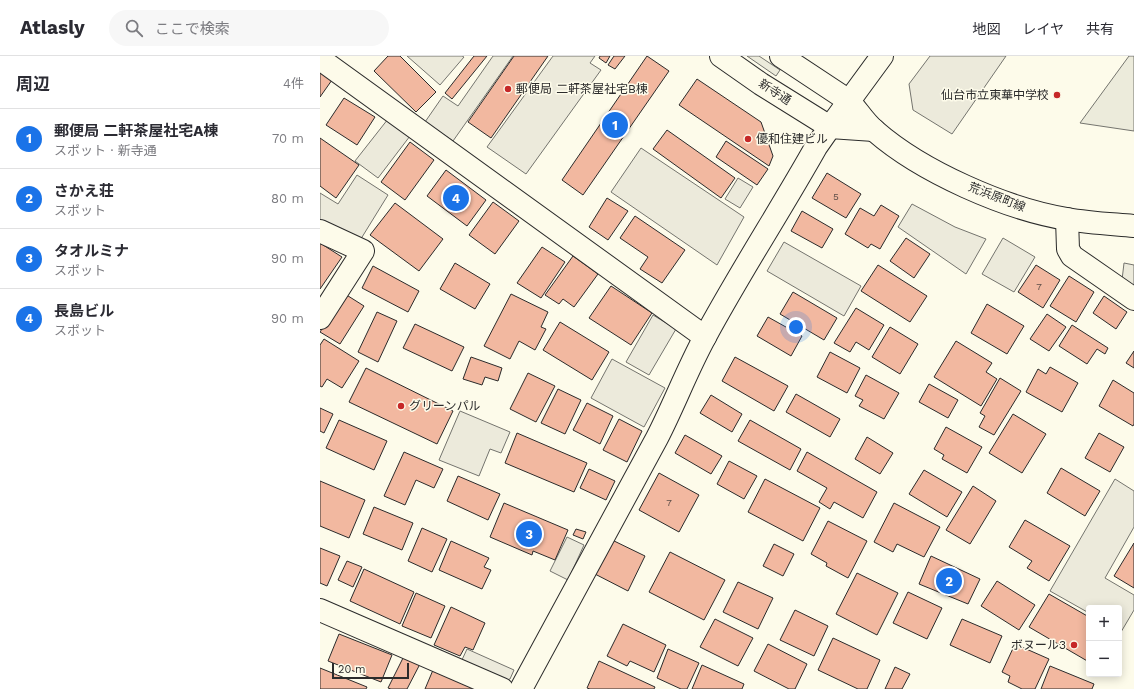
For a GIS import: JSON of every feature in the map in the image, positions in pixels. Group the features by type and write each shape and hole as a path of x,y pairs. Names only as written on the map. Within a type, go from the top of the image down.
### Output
{"street":[{"name":"新寺通","path":"721,56 761,84 830,128"},
{"path":"781,56 849,101"},
{"path":"521,689 657,438 687,372 705,337 816,147 882,56"},
{"path":"320,59 705,337"},
{"name":"荒浜原町線","path":"849,101 874,130 902,151 934,170 970,188 1012,206 1067,219 1134,226"},
{"path":"830,128 874,130"},
{"path":"1067,219 1068,249 1072,256 1134,299"},
{"path":"320,231 363,251 320,318"},
{"path":"320,610 502,689"}],"shaded area":[{"path":"407,56 462,56 464,57 440,85"},
{"path":"493,56 513,56 453,141 425,122 443,96 458,106"},
{"path":"553,56 595,56 590,63 601,70 526,174 487,147"},
{"path":"747,56 759,56 780,70 776,76"},
{"path":"930,56 1006,56 952,134 913,110 909,84"},
{"path":"1129,56 1134,56 1134,131 1080,123"},
{"path":"388,119 410,136 378,178 355,161"},
{"path":"641,148 744,217 717,265 611,192"},
{"path":"357,175 388,195 359,242 320,220 320,193 338,204"},
{"path":"738,178 753,187 740,208 725,199"},
{"path":"912,204 955,227 986,239 966,274 898,227"},
{"path":"1003,238 1035,257 1014,292 982,274"},
{"path":"784,242 861,286 844,316 767,271"},
{"path":"1124,263 1134,265 1134,289 1122,280"},
{"path":"653,315 676,329 649,375 626,362"},
{"path":"612,359 665,388 644,427 591,398"},
{"path":"460,411 510,432 501,453 490,449 479,476 439,460"},
{"path":"1115,479 1134,491 1134,527 1105,578 1134,595 1134,610 1122,630 1122,605 1086,605 1086,611 1050,591"},
{"path":"567,537 584,545 568,580 550,571"},
{"path":"467,649 514,670 510,679 503,681 461,662"}],"building":[{"path":"388,56 400,56 436,92 416,112 374,71"},
{"path":"474,56 487,56 452,99 445,93"},
{"name":"郵便局 二軒茶屋社宅B棟","path":"514,56 548,56 491,138 468,122"},
{"path":"600,56 610,56 606,63 599,58"},
{"path":"614,56 625,56 615,69 608,65"},
{"path":"647,56 669,71 583,195 562,180"},
{"path":"320,72 332,80 320,97"},
{"name":"優和住建ビル","path":"697,79 761,122 773,156 769,166 679,105"},
{"path":"344,98 375,117 357,145 326,125"},
{"path":"667,130 735,178 721,198 653,149"},
{"path":"320,138 359,165 336,198 320,186"},
{"path":"726,141 768,169 757,185 716,157"},
{"path":"410,142 434,160 405,200 381,182"},
{"path":"446,170 486,200 467,226 427,196"},
{"path":"827,173 861,194 846,218 812,198"},
{"path":"607,198 628,211 608,240 589,227"},
{"path":"493,202 519,221 495,254 469,235"},
{"path":"395,203 443,239 419,271 370,235"},
{"path":"881,205 899,216 880,249 871,244 868,248 845,234 860,208 874,216"},
{"path":"802,211 833,229 822,248 791,231"},
{"path":"635,216 685,250 662,283 640,269 648,257 620,238"},
{"path":"906,238 930,254 914,278 890,261"},
{"path":"320,243 342,257 320,289"},
{"path":"542,247 565,262 541,298 517,283"},
{"path":"573,256 598,274 574,307 563,299 559,304 545,295"},
{"path":"455,263 490,284 475,309 440,289"},
{"path":"878,265 927,296 910,322 861,291"},
{"path":"1036,265 1060,280 1043,308 1018,292"},
{"path":"373,266 419,291 408,312 362,288"},
{"path":"1069,276 1094,292 1076,322 1050,306"},
{"path":"611,286 652,313 631,345 589,318"},
{"path":"793,292 837,318 824,340 780,314"},
{"path":"345,294 364,306 340,344 320,332"},
{"path":"511,294 548,312 541,327 546,329 535,350 519,341 510,359 484,346"},
{"path":"1104,296 1127,312 1116,329 1093,313"},
{"path":"987,304 1024,326 1007,354 971,333"},
{"path":"856,308 884,325 869,350 856,342 850,352 834,343"},
{"path":"377,312 397,321 378,362 358,352"},
{"path":"1047,314 1066,327 1049,351 1030,339"},
{"path":"768,317 802,336 791,356 757,336"},
{"path":"560,322 609,352 592,380 543,350"},
{"path":"415,324 464,347 452,371 403,348"},
{"path":"1072,325 1108,348 1105,354 1097,349 1087,364 1059,346"},
{"path":"890,327 918,344 900,374 872,357"},
{"path":"324,339 359,361 342,388 327,379 322,387 320,386 320,345"},
{"path":"956,341 992,363 986,372 997,379 981,406 934,377"},
{"path":"1134,351 1134,368 1126,363"},
{"path":"830,352 860,368 847,393 817,377"},
{"path":"471,357 502,368 498,381 485,377 482,385 463,379"},
{"path":"735,357 788,386 774,411 722,381"},
{"path":"1050,367 1078,383 1062,412 1026,392 1038,369 1046,374"},
{"name":"グリーンパル","path":"366,368 453,411 437,444 349,402"},
{"path":"528,373 555,386 536,422 510,409"},
{"path":"866,375 899,393 884,419 859,406 863,400 855,396"},
{"path":"1000,378 1021,391 994,435 979,427 985,416 980,413"},
{"path":"1113,380 1134,393 1133,426 1099,406"},
{"path":"929,384 958,400 948,418 919,402"},
{"path":"558,389 581,400 565,434 541,423"},
{"path":"796,394 840,419 830,437 786,412"},
{"path":"711,395 742,414 732,432 700,413"},
{"path":"587,403 613,416 600,444 573,430"},
{"path":"320,408 333,414 324,433 320,431"},
{"path":"1013,414 1046,434 1022,473 989,453"},
{"path":"619,419 642,431 627,462 603,450"},
{"path":"339,420 387,441 374,470 326,448"},
{"path":"750,420 801,449 790,470 738,441"},
{"path":"946,427 982,447 967,473 942,459 944,455 934,449"},
{"path":"517,433 587,463 574,492 505,463"},
{"path":"1099,433 1124,447 1110,472 1085,458"},
{"path":"685,435 722,456 711,474 675,453"},
{"path":"867,437 893,453 880,474 855,459"},
{"path":"404,452 443,469 434,488 416,480 405,505 384,496"},
{"path":"807,452 877,492 863,518 834,502 830,509 819,502 827,488 797,471"},
{"path":"729,461 757,476 744,499 717,484"},
{"path":"1061,468 1100,491 1085,516 1047,493"},
{"path":"589,469 615,481 606,500 580,488"},
{"path":"924,470 962,492 947,517 909,494"},
{"path":"659,473 699,495 679,532 639,510"},
{"path":"458,476 500,494 488,520 447,501"},
{"path":"765,479 820,508 803,541 748,512"},
{"path":"320,481 365,500 349,538 320,526"},
{"path":"973,486 996,501 970,544 946,530"},
{"path":"504,503 568,530 555,560 533,551 532,555 490,537"},
{"path":"894,503 940,527 924,557 897,544 893,552 874,542"},
{"path":"374,507 413,523 402,550 363,534"},
{"path":"1025,520 1070,546 1049,581 1027,568 1032,561 1009,547"},
{"path":"828,521 867,541 848,578 826,566 827,563 811,554"},
{"path":"422,528 447,539 432,572 408,561"},
{"path":"576,529 586,532 583,539 573,535"},
{"path":"610,539 645,556 628,591 593,573"},
{"path":"451,541 489,558 484,567 491,570 482,589 439,570"},
{"path":"1134,543 1134,588 1114,576"},
{"path":"774,544 794,554 783,576 763,566"},
{"path":"320,548 340,556 327,586 320,583"},
{"path":"670,552 725,580 704,620 649,592"},
{"path":"931,556 980,579 968,604 919,584"},
{"path":"347,561 362,567 353,587 338,580"},
{"path":"364,569 414,592 400,624 350,601"},
{"path":"857,573 898,593 877,635 836,614"},
{"path":"997,581 1035,605 1019,630 981,606"},
{"path":"738,582 773,598 758,629 723,612"},
{"path":"908,592 942,608 927,639 893,623"},
{"path":"416,593 445,606 431,638 402,626"},
{"name":"ボヌール3","path":"1049,594 1086,615 1086,660 1029,627"},
{"path":"451,607 485,623 473,650 465,647 460,656 434,645"},
{"path":"795,610 828,626 814,656 780,640"},
{"path":"715,619 753,638 738,666 700,647"},
{"path":"962,619 1002,636 990,663 950,645"},
{"path":"623,624 666,645 654,672 630,661 627,666 607,656"},
{"path":"339,634 392,655 381,682 328,661"},
{"path":"833,638 880,660 867,689 858,689 818,670"},
{"path":"768,644 807,664 795,689 789,689 754,671"},
{"path":"1015,644 1049,659 1035,689 1022,689 1008,682 1010,676 1002,672"},
{"path":"668,649 699,663 687,689 681,689 657,678"},
{"path":"404,656 420,664 407,689 388,688"},
{"path":"599,661 655,687 654,689 587,688"},
{"path":"702,665 744,684 742,689 692,689"},
{"path":"1050,666 1094,684 1092,689 1041,689"},
{"path":"895,667 910,674 902,689 885,689"},
{"path":"320,668 367,687 366,689 320,689"},
{"path":"433,670 473,685 471,689 425,689"}],"place":[{"name":"郵便局 二軒茶屋社宅B棟","path":"508,89"},
{"name":"仙台市立東華中学校","path":"1057,95"},
{"name":"郵便局 二軒茶屋社宅A棟","path":"615,125"},
{"name":"優和住建ビル","path":"748,139"},
{"name":"長島ビル","path":"456,198"},
{"name":"グリーンパル","path":"401,406"},
{"name":"タオルミナ","path":"529,534"},
{"name":"さかえ荘","path":"949,581"},
{"name":"ボヌール3","path":"1074,645"}]}
